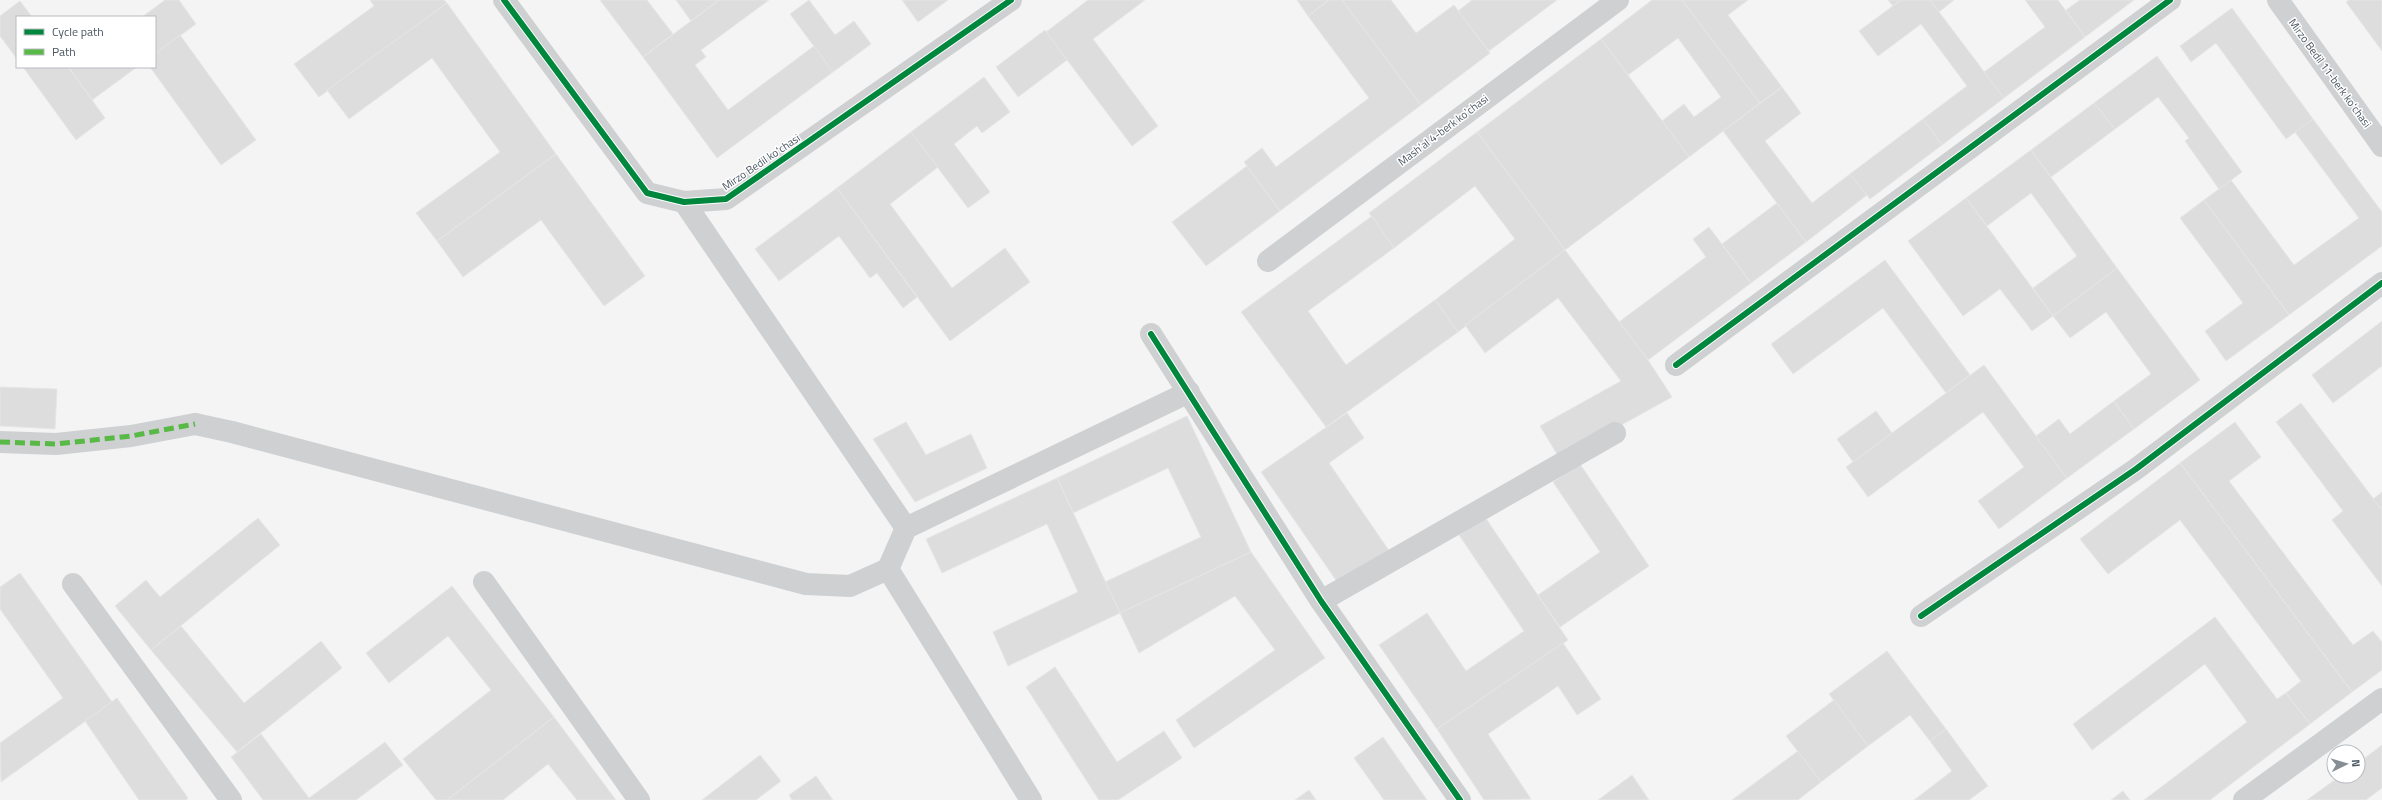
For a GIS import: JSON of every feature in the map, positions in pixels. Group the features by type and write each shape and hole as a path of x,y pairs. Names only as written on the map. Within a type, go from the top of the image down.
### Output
{"street":[{"name":"Mirzo Bedil koʻchasi","path":"504,0 647,193 684,202 726,199 1000,3"},
{"name":"Mashʼal 4-berk koʼchasi","path":"1268,260 1618,0"},
{"path":"1676,365 2170,0"},
{"name":"Mirzo Bedil 11-berk koʻchasi","path":"2278,0 2382,146"},
{"path":"684,202 906,528"},
{"path":"1921,616 2136,470 2382,283"},
{"path":"1151,334 1320,601 1460,800"},
{"path":"0,442 56,444 131,436 195,424 232,432 806,584 850,586 888,569 906,528 1189,392"},
{"path":"1320,601 1615,433"},
{"path":"888,569 1031,800"},
{"path":"484,582 639,800"},
{"path":"73,584 232,800"},
{"path":"2244,800 2382,698"}],"building":[{"path":"165,0 179,0 196,24 156,53 156,16 143,16"},
{"path":"370,0 444,0 447,3 319,97 294,64 374,6"},
{"path":"600,0 647,0 673,34 643,57"},
{"path":"676,0 719,0 691,21"},
{"path":"719,0 769,0 701,50 706,57 695,65 728,110 814,46 833,72 717,158 643,57"},
{"path":"809,0 835,35 854,21 871,44 833,72 790,14"},
{"path":"902,0 948,0 918,22"},
{"path":"1088,0 1145,0 1093,39 1158,126 1132,146 1046,32"},
{"path":"1297,0 1329,0 1308,16"},
{"path":"1329,0 1342,0 1421,105 1280,211 1244,162 1262,148 1276,167 1369,98 1308,16"},
{"path":"1342,0 1391,0 1416,33 1454,5 1490,53 1421,105"},
{"path":"1472,0 1557,0 1489,51 1458,11"},
{"path":"1652,0 1682,0 1760,103 1689,157 1662,121 1684,104 1694,117 1721,97 1678,38 1628,75 1601,39"},
{"path":"1682,0 1748,0 1728,15 1782,87 1760,103"},
{"path":"1888,0 1901,0 1893,6"},
{"path":"1901,0 1930,0 2004,98 1942,145 1923,119 1967,86 1921,24 1878,56 1859,31"},
{"path":"1930,0 1954,0 1939,12"},
{"path":"2025,0 2058,0 2085,37 2004,98 1984,72 2045,27"},
{"path":"2080,0 2134,0 2085,37 2066,10"},
{"path":"2349,0 2382,0 2382,51 2346,2"},
{"path":"20,1 31,16 16,16 16,58 0,36 0,16"},
{"path":"447,3 556,154 437,241 416,213 500,152 432,58 349,119 327,90"},
{"path":"2232,8 2313,119 2286,139 2216,43 2191,62 2180,46"},
{"path":"1045,30 1067,60 1018,97 996,67"},
{"path":"180,35 256,140 221,165 151,68 156,68 156,53"},
{"path":"1601,39 1689,157 1565,250 1477,132"},
{"path":"2157,56 2242,172 2219,189 2185,141 2189,138 2158,97 2115,129 2094,103"},
{"path":"24,68 69,68 105,118 76,140"},
{"path":"72,68 136,68 92,100 70,69"},
{"path":"984,77 1010,112 982,133 977,126 954,144 990,192 968,208 911,132"},
{"path":"1782,87 1801,113 1765,141 1812,203 1850,174 1867,195 1806,242 1723,131"},
{"path":"2094,103 2115,129 2051,177 2031,150"},
{"path":"1923,119 1942,145 1870,199 1850,174"},
{"path":"2313,119 2382,212 2382,246 2289,315 2204,200 2231,180 2294,265 2359,218 2295,132"},
{"path":"911,132 938,167 890,204 952,288 1005,248 1030,282 950,341 837,188"},
{"path":"1477,132 1565,250 1458,332 1435,300 1515,239 1475,186 1394,248 1369,213"},
{"path":"2031,150 2117,268 2053,316 2033,288 2077,256 2031,193 1987,226 1966,198"},
{"path":"556,154 645,276 604,306 541,220 463,277 437,241"},
{"path":"1247,166 1280,211 1206,266 1172,222"},
{"path":"837,188 917,297 903,308 877,273 870,278 839,236 779,281 755,249"},
{"path":"1966,198 2053,316 2032,331 2000,289 1963,316 1908,241"},
{"path":"2204,200 2289,315 2226,361 2205,331 2243,303 2180,218"},
{"path":"1777,203 1806,242 1751,283 1722,244"},
{"path":"1372,216 1394,248 1308,311 1346,365 1435,300 1458,332 1326,427 1241,312"},
{"path":"1709,227 1751,283 1648,360 1619,322 1706,257 1693,239"},
{"path":"1565,250 1648,360 1672,397 1560,459 1540,426 1621,381 1558,298 1485,353 1465,325"},
{"path":"1885,260 1970,375 1946,393 1883,308 1793,374 1771,344"},
{"path":"2117,268 2200,380 2134,429 2114,401 2151,374 2106,312 2070,338 2053,316"},
{"path":"2382,321 2382,366 2333,403 2312,375"},
{"path":"1984,365 2067,478 1999,529 1978,501 2024,467 1983,412 1868,497 1846,467"},
{"path":"0,387 57,389 55,429 0,426"},
{"path":"2114,401 2134,429 2067,478 2036,436 2059,419 2070,434"},
{"path":"2301,403 2382,510 2382,586 2332,520 2343,511 2276,422"},
{"path":"1876,411 1892,433 1853,462 1837,439"},
{"path":"1347,413 1364,438 1329,463 1390,552 1340,586 1261,472"},
{"path":"1187,416 1251,552 1120,613 1105,582 1201,537 1168,468 1073,513 1057,478"},
{"path":"906,422 926,455 971,434 987,468 915,502 873,439"},
{"path":"2235,422 2261,457 2229,481 2353,645 2373,631 2382,642 2382,670 2352,692 2180,463"},
{"path":"2180,463 2352,692 2310,724 2286,693 2301,681 2180,520 2108,574 2080,539"},
{"path":"1580,464 1649,566 1560,627 1538,595 1600,552 1553,482"},
{"path":"1057,478 1120,613 1008,666 993,632 1078,592 1047,524 942,573 926,539"},
{"path":"2382,492 2382,510 2373,499"},
{"path":"1485,517 1568,640 1437,729 1379,645 1427,613 1466,671 1524,631 1459,535"},
{"path":"258,518 280,545 151,650 115,606 146,580 160,597"},
{"path":"1251,552 1325,658 1194,748 1176,720 1275,650 1235,596 1139,653 1120,613"},
{"path":"20,573 112,702 1,782 0,743 63,698 0,609 0,587"},
{"path":"452,586 554,717 447,800 436,800 403,759 491,690 448,636 389,683 366,653"},
{"path":"2215,617 2277,699 2286,693 2310,724 2210,800 2144,800 2247,722 2205,664 2092,750 2073,724"},
{"path":"181,626 244,703 321,641 342,668 237,752 151,650"},
{"path":"1563,643 1601,699 1577,715 1558,686 1488,734 1531,799 1484,800 1437,729"},
{"path":"1887,651 1946,729 1930,741 1910,715 1868,746 1829,694"},
{"path":"1055,667 1117,762 1164,731 1182,758 1118,800 1099,800 1026,687"},
{"path":"117,698 188,798 186,800 139,800 85,721"},
{"path":"1834,700 1868,746 1821,782 1786,736"},
{"path":"554,717 616,800 577,800 548,764 503,800 447,800"},
{"path":"1946,729 1988,786 1969,800 1914,800 1952,771 1930,741"},
{"path":"261,734 309,798 385,742 403,765 356,800 263,800 231,757"},
{"path":"1383,737 1427,800 1384,800 1354,758"},
{"path":"2382,745 2382,788 2366,800 2307,800 2329,784 2366,784 2366,757"},
{"path":"1798,751 1821,782 1798,800 1732,800"},
{"path":"760,755 781,781 756,800 702,800"},
{"path":"1632,775 1649,800 1598,800"},
{"path":"816,776 833,800 792,800 789,795"},
{"path":"1309,790 1316,800 1295,800"},
{"path":"2123,791 2130,800 2111,800"}],"marked path":[{"path":"0,442 56,444 131,436 195,424"}],"cycle path":[{"path":"504,0 647,193 684,202 726,199 1011,0"},
{"path":"1676,365 2170,0"},
{"path":"1921,616 2136,469 2382,283"},
{"path":"1151,334 1321,601 1460,800"}]}
